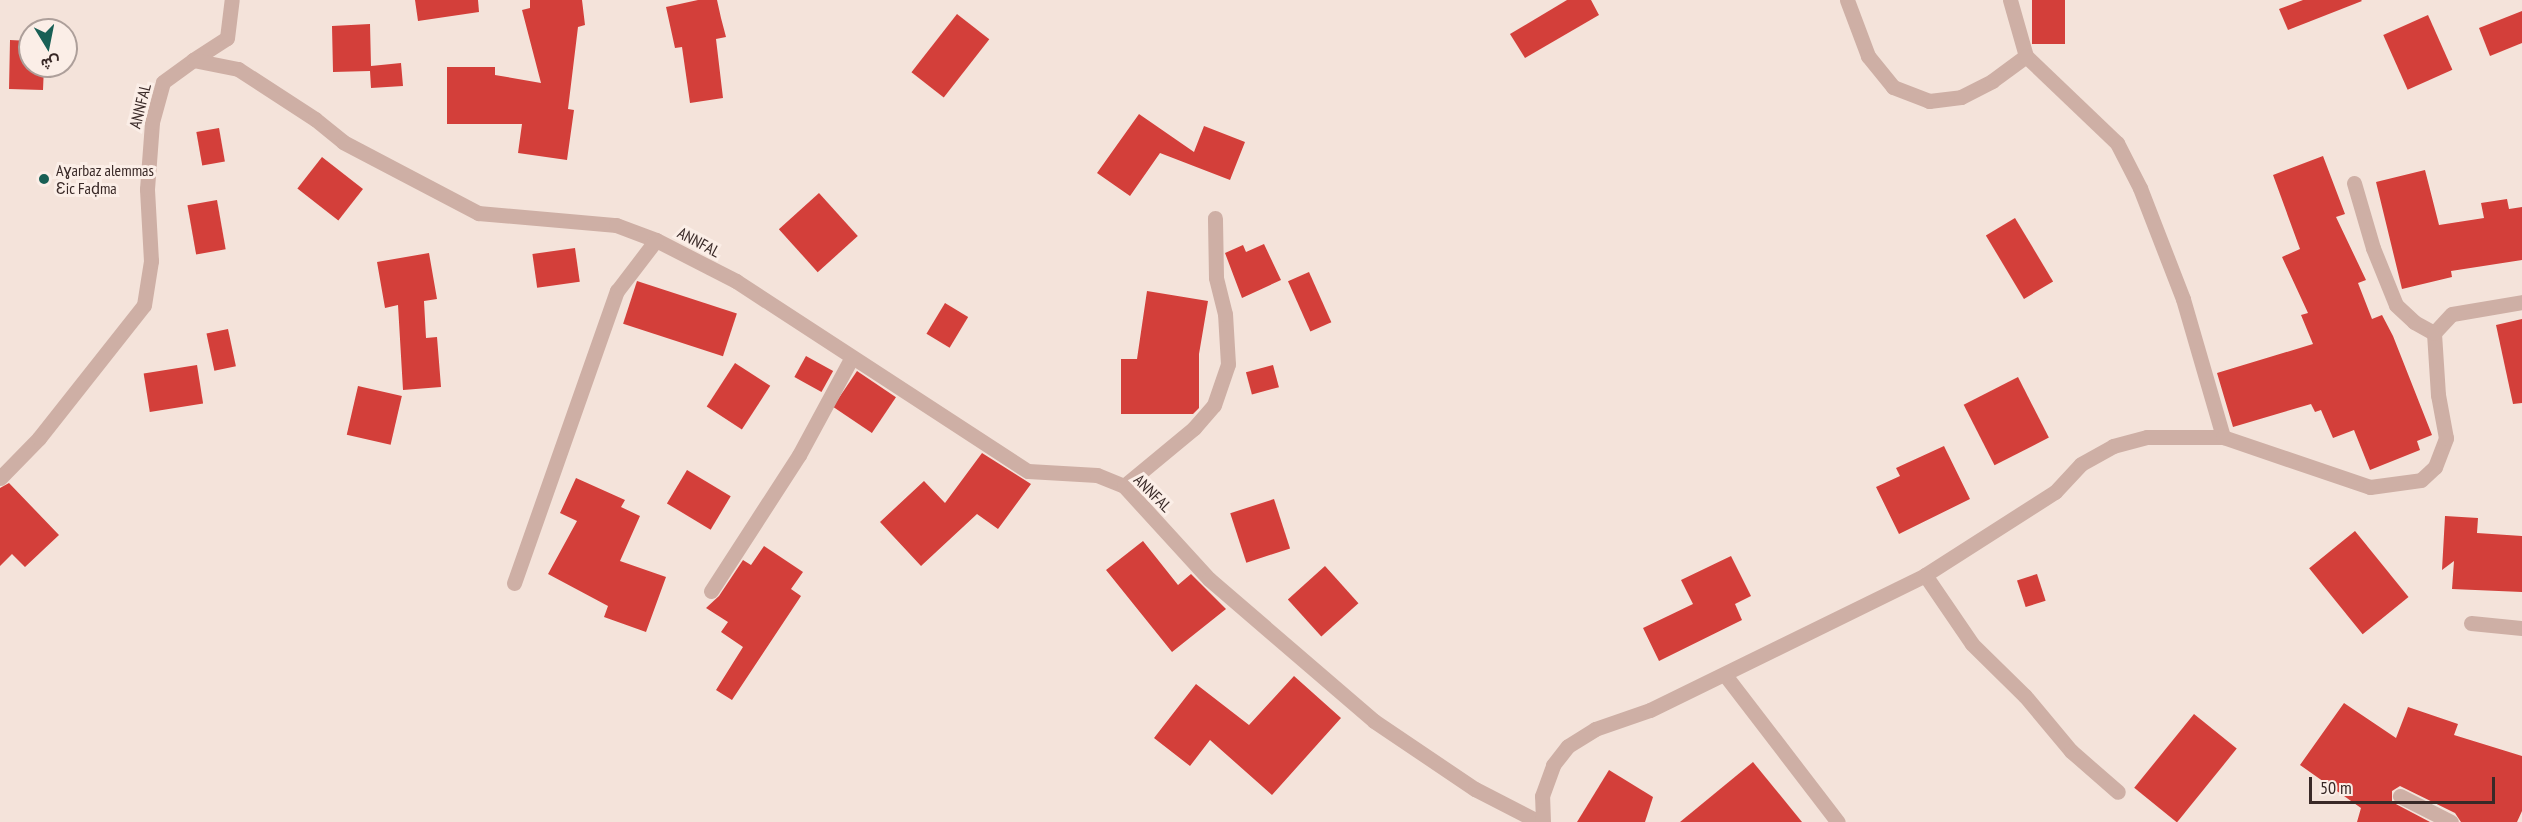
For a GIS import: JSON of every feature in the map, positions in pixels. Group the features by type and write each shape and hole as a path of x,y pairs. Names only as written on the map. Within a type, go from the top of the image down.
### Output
{"street":[{"path":"193,60 227,38 232,0"},
{"path":"1847,0 1868,56 1893,87 1929,101 1961,97 1992,81 2026,56"},
{"path":"2010,0 2026,56 2117,143 2140,188 2183,299 2223,438"},
{"name":"ANNFAL","path":"0,478 39,438 144,305 152,261 147,189 152,122 164,82 193,60 238,69 315,119 344,142 478,213 616,225 656,240 736,281 1028,471 1097,475 1124,486 1209,579 1374,721 1475,789 1541,822"},
{"path":"2354,183 2373,248 2396,305 2414,322 2434,333"},
{"path":"1124,486 1194,428 1214,405 1228,364 1225,315 1216,277 1215,218"},
{"path":"514,583 617,291 656,240"},
{"path":"1541,822 1542,796 1553,765 1568,746 1594,729 1650,710 1925,575 2055,492 2081,464 2113,446 2147,437 2223,438 2370,487 2421,480 2435,467 2446,438 2438,395 2434,333 2452,314 2522,302"},
{"path":"711,591 799,455 852,357"},
{"path":"1925,575 1972,644 2025,696 2071,751 2118,792"},
{"path":"2471,623 2522,628"},
{"path":"1725,675 1838,822"},
{"path":"2400,796 2451,822"}],"building":[{"path":"415,0 478,0 479,12 418,21"},
{"path":"530,0 582,0 585,25 578,27 568,109 574,110 567,160 518,153 522,124 447,124 447,67 495,67 495,75 541,83 522,10 530,8"},
{"path":"698,0 717,0 726,37 716,39 723,98 690,103 682,47 675,48 666,7"},
{"path":"1567,0 1591,0 1599,15 1525,58 1510,34"},
{"path":"2032,0 2065,0 2065,44 2032,44"},
{"path":"2303,0 2362,1 2288,30 2279,9"},
{"path":"2522,11 2522,43 2490,56 2479,28"},
{"path":"957,14 989,39 944,98 911,72"},
{"path":"2428,15 2452,70 2408,90 2383,35"},
{"path":"370,24 371,66 401,63 403,86 371,88 370,71 333,72 332,26"},
{"path":"10,40 18,40 18,78 44,78 43,90 9,89"},
{"path":"1139,114 1194,152 1204,126 1245,142 1230,180 1160,153 1130,196 1097,173"},
{"path":"219,128 225,161 202,165 196,132"},
{"path":"2323,156 2345,214 2336,217 2366,280 2358,283 2372,319 2382,315 2393,336 2432,435 2417,441 2420,450 2370,470 2354,430 2333,438 2321,410 2315,412 2311,404 2233,427 2217,373 2313,344 2301,315 2308,313 2282,257 2300,249 2273,175"},
{"path":"322,157 363,189 338,221 297,189"},
{"path":"2425,170 2439,225 2484,218 2481,203 2507,199 2509,209 2522,207 2522,260 2451,271 2452,277 2402,289 2376,182"},
{"path":"819,193 858,236 818,272 779,229"},
{"path":"217,200 226,249 196,254 187,205"},
{"path":"2015,218 2053,281 2024,299 1986,236"},
{"path":"1264,244 1281,280 1242,298 1225,253 1243,245 1246,252"},
{"path":"575,248 580,282 537,288 532,254"},
{"path":"429,253 437,299 424,301 426,338 437,337 441,387 403,390 398,305 385,308 377,262"},
{"path":"1309,272 1331,322 1310,332 1288,281"},
{"path":"637,281 737,313 723,356 623,324"},
{"path":"1147,291 1208,301 1199,354 1199,408 1193,414 1121,414 1121,359 1137,359"},
{"path":"945,303 968,317 950,348 926,334"},
{"path":"2522,319 2522,403 2513,404 2496,325"},
{"path":"228,329 236,366 214,371 206,334"},
{"path":"806,356 833,371 821,392 794,377"},
{"path":"735,363 770,386 742,429 707,407"},
{"path":"197,365 203,404 150,412 144,373"},
{"path":"1273,365 1279,387 1252,394 1246,372"},
{"path":"857,371 896,397 872,433 833,407"},
{"path":"2018,377 2049,438 1995,465 1964,405"},
{"path":"358,386 402,396 391,445 347,435"},
{"path":"1944,446 1970,499 1899,534 1876,487 1900,476 1896,468"},
{"path":"982,453 1031,484 998,529 977,514 921,566 880,522 924,481 945,503"},
{"path":"687,470 731,496 711,530 667,503"},
{"path":"576,478 625,500 621,507 640,516 620,561 666,577 646,632 604,617 608,606 548,574 577,521 560,513"},
{"path":"9,483 59,535 25,567 12,554 0,566 0,488"},
{"path":"1274,499 1290,548 1246,563 1230,513"},
{"path":"2445,516 2478,518 2477,533 2522,536 2522,592 2452,589 2454,561 2442,570"},
{"path":"2355,531 2408,597 2363,634 2309,568"},
{"path":"1143,541 1178,585 1191,574 1226,609 1172,652 1106,570"},
{"path":"764,546 803,572 791,589 801,596 732,700 716,690 743,647 721,632 728,622 706,608 719,596 743,560 751,565"},
{"path":"1731,556 1751,596 1735,604 1742,620 1659,661 1643,628 1693,604 1681,580"},
{"path":"1325,566 1358,603 1321,637 1288,599"},
{"path":"2037,574 2046,601 2026,607 2017,580"},
{"path":"1294,676 1341,718 1272,795 1210,740 1190,766 1154,738 1196,684 1249,725"},
{"path":"2344,703 2396,738 2408,707 2458,724 2454,735 2522,756 2522,811 2517,822 2461,822 2455,813 2400,786 2392,791 2392,802 2430,822 2357,822 2361,808 2300,765"},
{"path":"2194,714 2237,749 2177,822 2134,788"},
{"path":"1753,762 1802,822 1680,822"},
{"path":"1609,770 1653,797 1645,822 1577,822"}],"place":[{"name":"Aɣarbaz alemmas Ɛic Faḍma","path":"44,179"}]}
